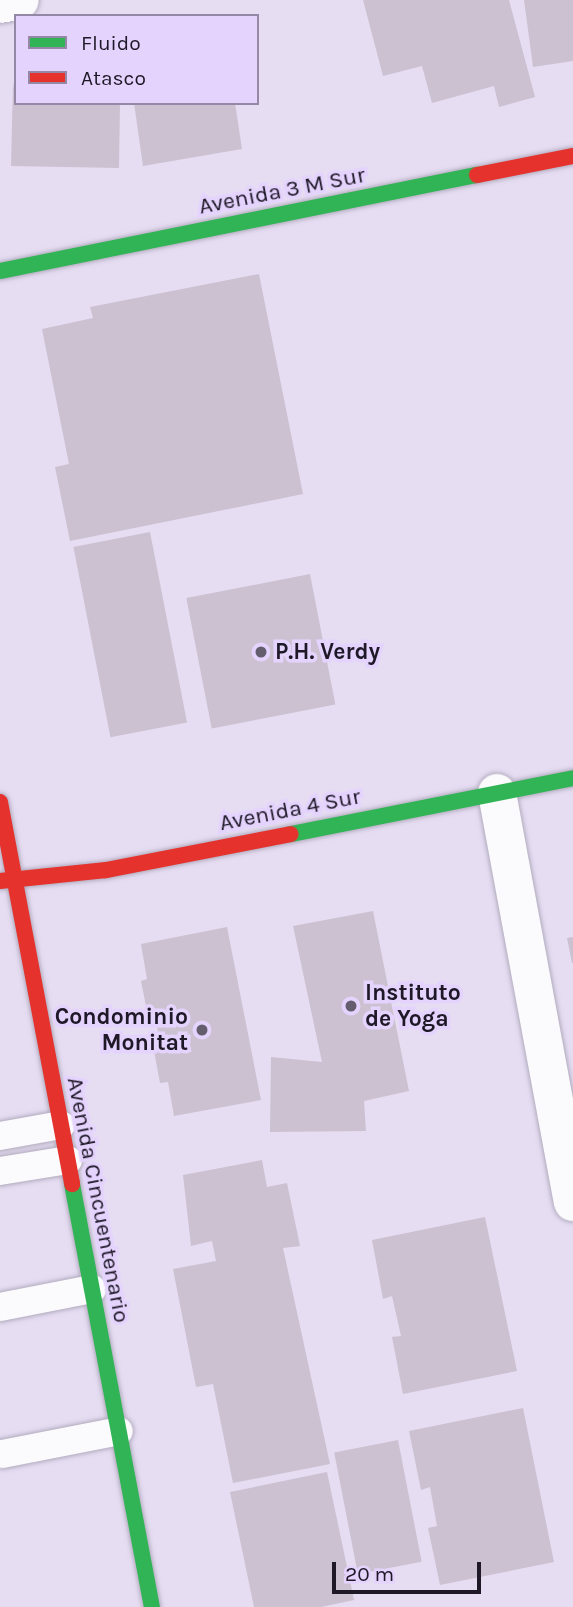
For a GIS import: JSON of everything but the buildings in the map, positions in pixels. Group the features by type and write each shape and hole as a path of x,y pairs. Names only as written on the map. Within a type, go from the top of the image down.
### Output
{"street":[{"path":"0,4 20,0"},
{"name":"Avenida 3 M Sur","path":"0,271 573,156"},
{"name":"Avenida 4 Sur","path":"7,879 106,870 573,778"},
{"path":"497,793 573,1202"},
{"name":"Avenida Cincuentenario","path":"0,802 7,879 68,1160 152,1607"}],"lane":[{"path":"0,1136 61,1125"},
{"path":"0,1171 68,1160"},
{"path":"0,1307 92,1289"},
{"path":"2,1454 119,1431"}],"traffic: fast":[{"path":"0,271 477,175"},
{"path":"291,834 573,778"},
{"path":"72,1184 152,1607"}],"traffic: jam":[{"path":"477,175 573,156"},
{"path":"0,802 72,1184"},
{"path":"0,881 106,870 291,834"}],"place":[{"name":"P.H. Verdy","path":"261,652"},
{"name":"Instituto de Yoga","path":"351,1006"},
{"name":"Condominio Monitat","path":"202,1030"}]}
